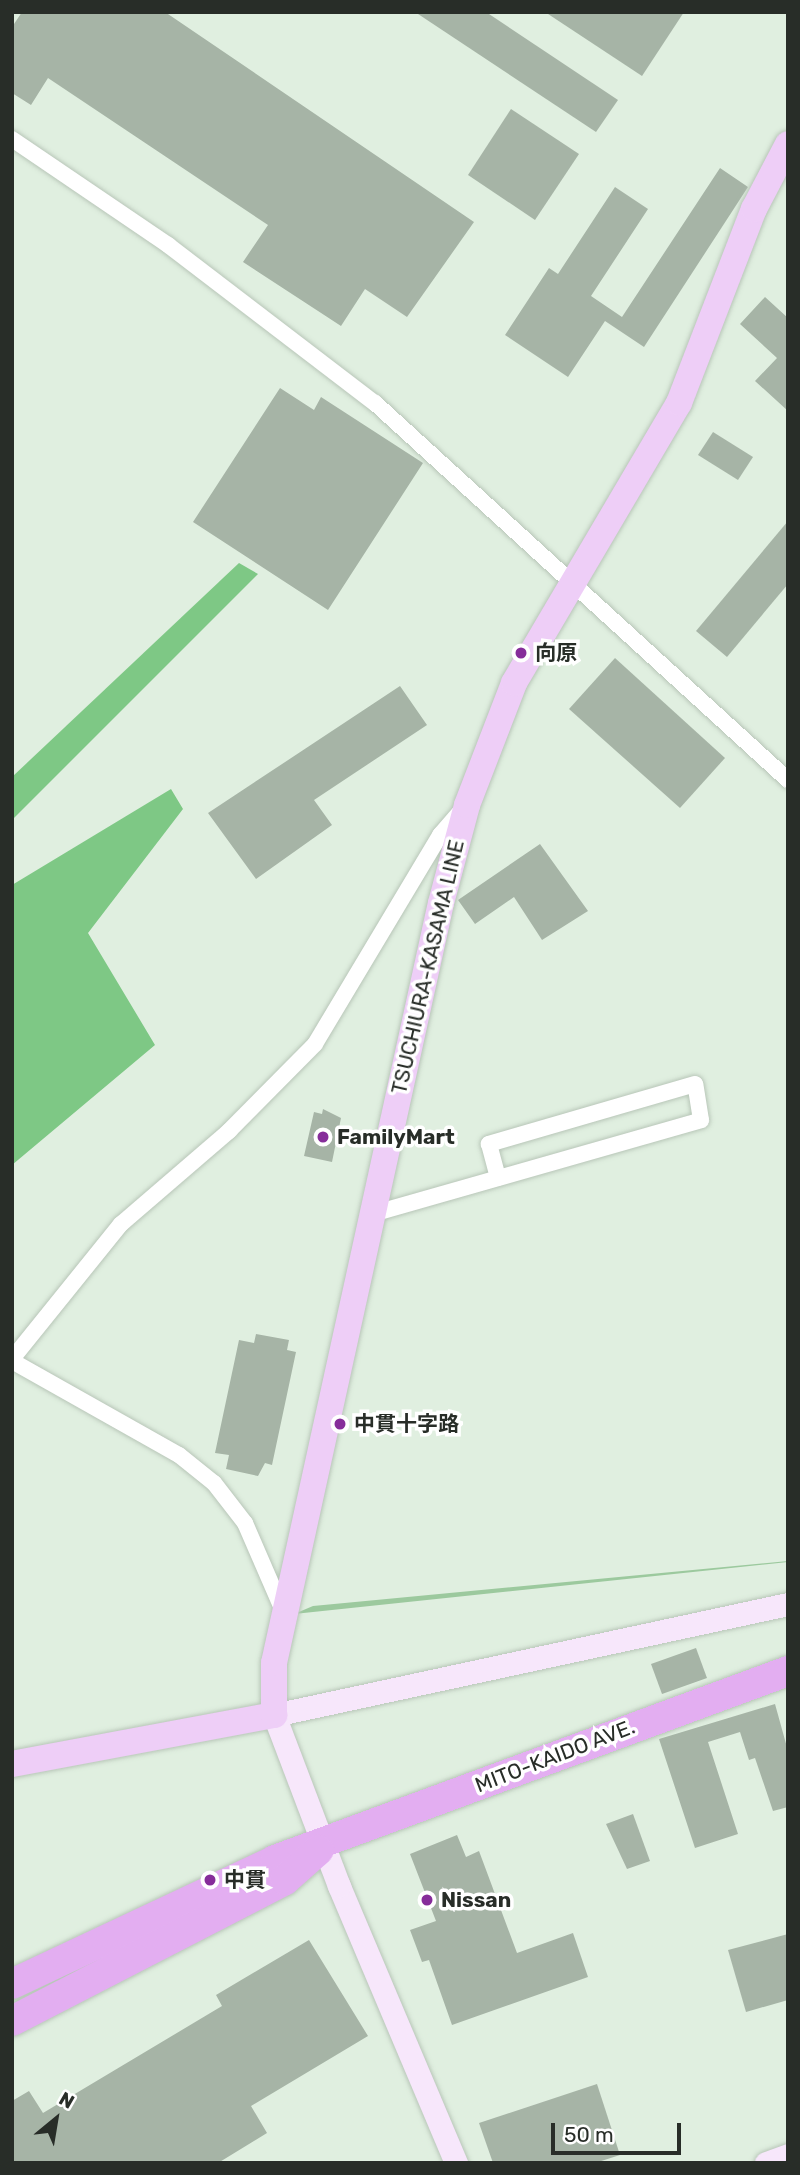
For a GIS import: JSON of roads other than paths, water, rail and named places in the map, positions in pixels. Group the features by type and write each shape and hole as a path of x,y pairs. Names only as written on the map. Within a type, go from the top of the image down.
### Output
{"highway":[{"name":"MITO-KAIDO AVE.","path":"12,1984 275,1860 324,1845 788,1671"},
{"name":"MITO-KAIDO AVE.","path":"12,2021 285,1880 324,1845"}],"main road":[{"name":"TSUCHIURA-KASAMA LINE","path":"274,1715 274,1663 372,1214 467,804 500,713 570,584 678,402 754,209 788,144"},
{"path":"12,1764 274,1715"}],"street":[{"path":"12,139 168,245 376,403 570,584 788,780"},
{"path":"285,1615 246,1523 214,1483 179,1455 12,1360 93,1252 161,1185 229,1131 315,1044 440,835 467,804"},
{"path":"372,1214 498,1178 701,1119 695,1084 489,1144 498,1178"},
{"path":"456,2163 324,1845 274,1715 788,1604"},
{"path":"766,2163 788,2155"}],"place":[{"name":"向原","path":"521,653"},
{"name":"FamilyMart","path":"323,1137"},
{"name":"中貫十字路","path":"340,1424"},
{"name":"中貫","path":"210,1880"},
{"name":"Nissan","path":"427,1900"}]}
